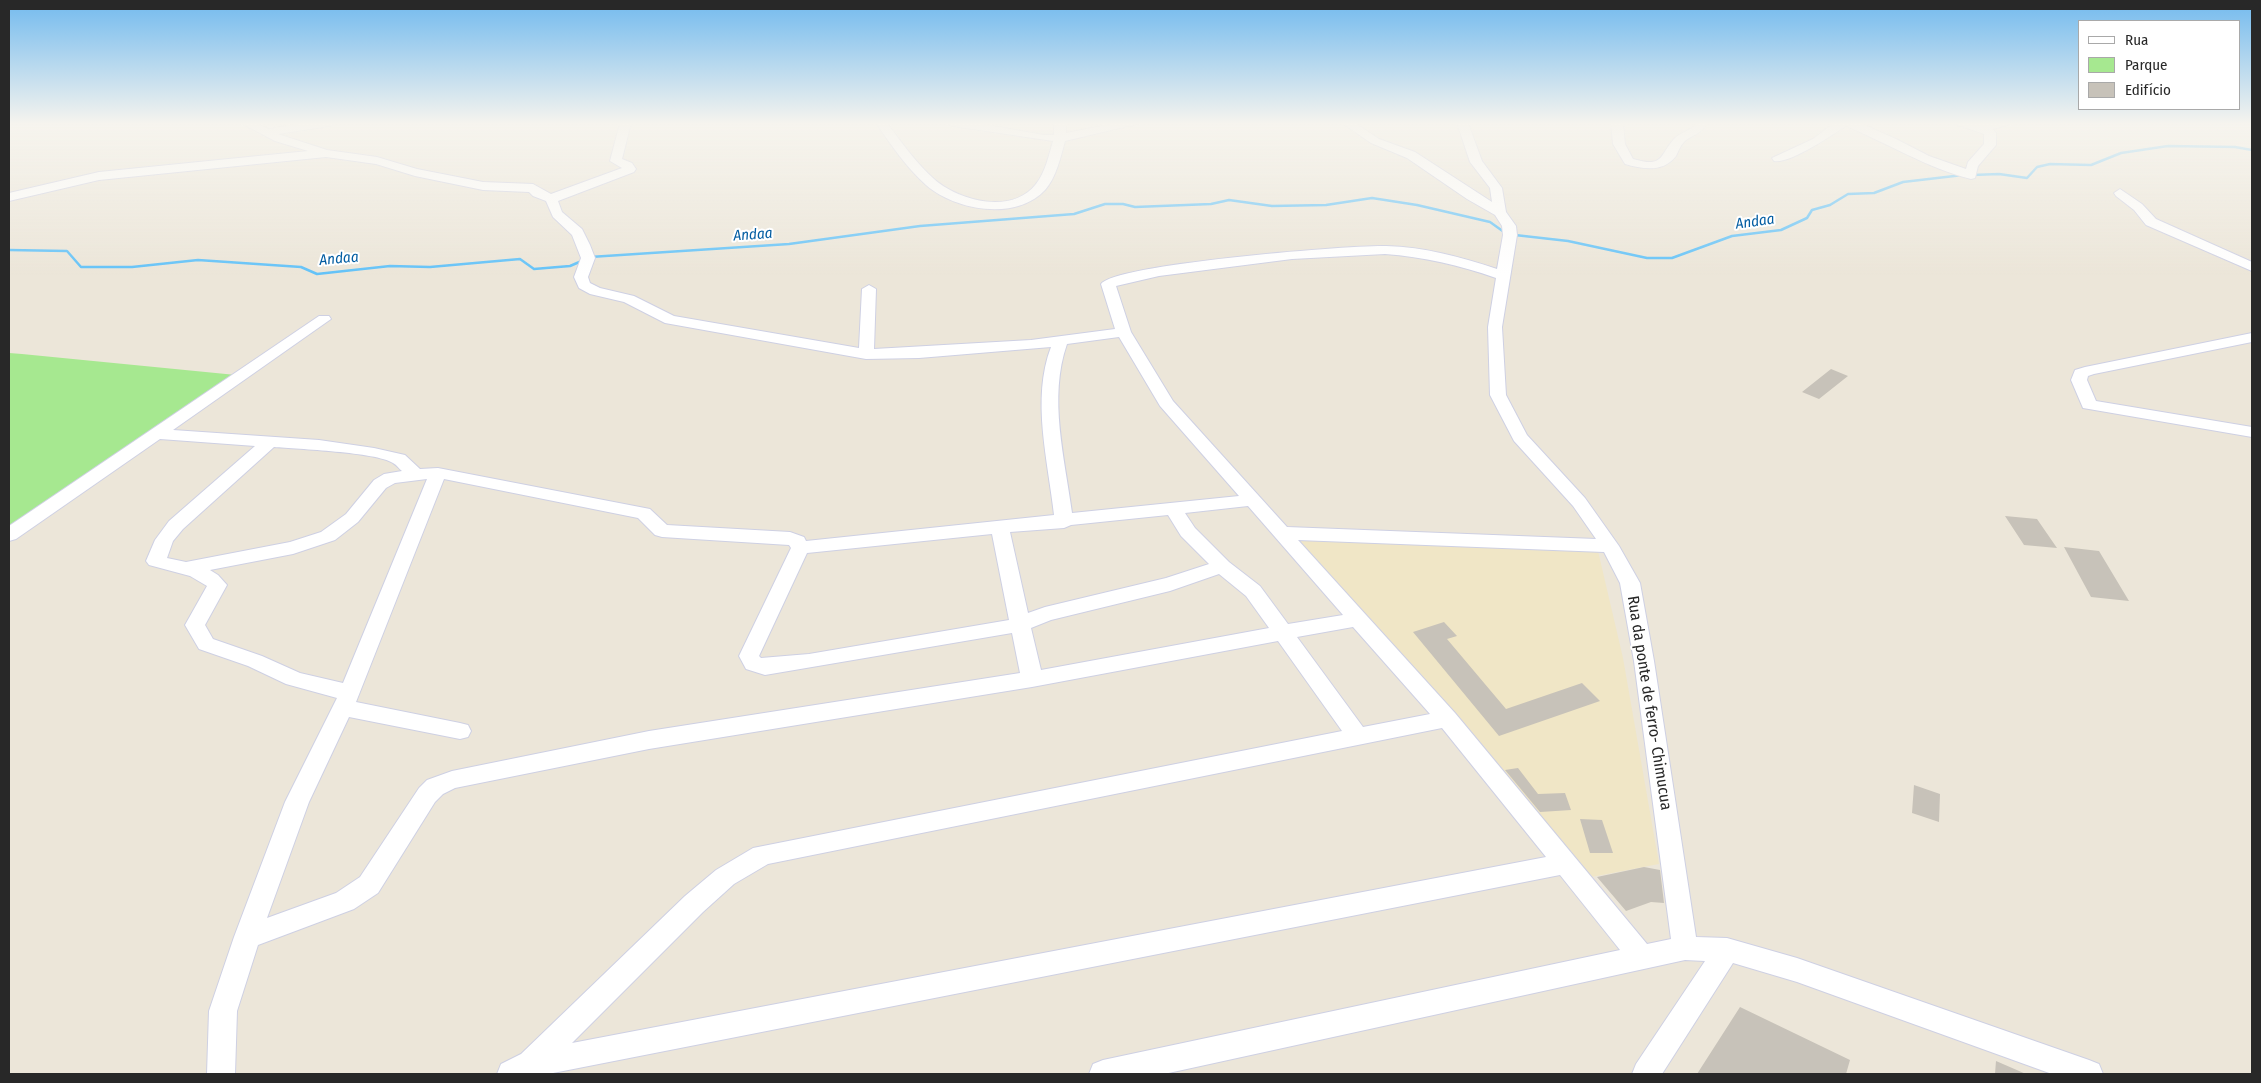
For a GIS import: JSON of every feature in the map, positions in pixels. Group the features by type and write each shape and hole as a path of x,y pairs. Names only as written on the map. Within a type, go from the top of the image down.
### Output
{"street":[{"path":"9,197 122,174"},
{"path":"422,174 483,186 533,188 537,193 552,199"},
{"path":"552,199 568,190 622,174"},
{"path":"922,174 932,184 956,197 976,204 998,206 1017,203 1038,192 1048,174"},
{"path":"1437,174 1471,196 1500,212"},
{"name":"Rua da ponte de ferro- Chimucua","path":"1485,174 1496,188 1500,212 1509,226 1510,235 1495,327 1498,395 1520,437 1579,502 1610,546 1630,583 1644,661 1685,948"},
{"path":"2120,193 2138,207 2151,222 2252,266"},
{"path":"552,199 552,208 577,233 588,258 581,277 584,285 594,292 629,299 670,320 866,354 919,353 1061,341 1124,332"},
{"path":"1504,276 1453,259 1414,252 1385,250 1292,255 1159,272 1115,280 1108,284 1124,332 1166,402 1254,500 1280,533 1356,620 1447,719 1641,956"},
{"path":"866,354 867,328 871,313 869,289"},
{"path":"9,535 324,319"},
{"path":"2252,338 2091,370 2082,373 2080,380 2089,405 2252,432"},
{"path":"1061,341 1052,370 1051,388 1053,429 1064,522"},
{"path":"154,434 319,445 374,453 399,460 416,475"},
{"path":"268,443 176,525 164,540 156,561 199,573 217,585 215,593 202,609 195,625 206,644 255,661 347,701 460,731"},
{"path":"184,569 294,548 328,536 352,518 380,484 390,478 438,473 644,513 662,531 790,538 797,541 800,548 770,609 750,656 753,664 765,667 1020,625 1045,614 1170,584 1222,566"},
{"path":"221,1074 223,1011 247,937 298,802 347,701 438,473"},
{"path":"800,548 1064,522 1254,500"},
{"path":"1174,510 1188,532 1222,566 1253,592 1280,633 1358,737"},
{"path":"1000,528 1032,680"},
{"path":"1280,533 1610,546"},
{"path":"247,937 345,901 369,885 427,795 435,786 452,780 704,730 1032,680 1356,620"},
{"path":"521,1069 694,904 725,877 762,856 1447,719"},
{"path":"521,1069 1566,864"},
{"path":"1103,1074 1685,948 1727,950 1797,970 2089,1074"},
{"path":"1646,1074 1727,950"}],"shaded area":[{"path":"1293,537 1598,551 1623,658 1659,864 1586,878"}],"green space":[{"path":"9,353 22,354 236,375 9,529"}],"building":[{"path":"1831,369 1848,376 1819,399 1802,392"},
{"path":"2005,516 2037,519 2057,548 2024,545"},
{"path":"2064,547 2099,551 2129,601 2091,597"},
{"path":"1444,622 1457,636 1447,639 1506,709 1582,683 1600,701 1499,736 1413,632"},
{"path":"1518,768 1538,794 1565,793 1571,810 1540,812 1505,770"},
{"path":"1914,785 1940,794 1939,822 1912,813"},
{"path":"1580,819 1602,820 1613,853 1590,853"},
{"path":"1644,867 1660,870 1664,903 1651,902 1626,911 1597,877"},
{"path":"1740,1007 1850,1060 1846,1074 1697,1074"},
{"path":"1996,1061 2026,1074 1995,1074"}],"waterway":[{"name":"Andaa","path":"1972,175 1999,174 2027,178 2031,174"},
{"name":"Andaa","path":"1515,235 1568,241 1647,258 1672,258 1732,236 1781,230 1807,218 1812,210 1830,205 1848,194 1874,193 1903,182 1963,175"},
{"name":"Andaa","path":"590,257 789,244 920,226 1074,214 1105,204 1123,204 1135,207 1211,204 1229,200 1272,206 1326,205 1372,198 1417,205 1490,222 1504,232"},
{"name":"Andaa","path":"9,250 67,251 81,267 132,267 198,260 301,267 317,274 390,266 430,267 520,259 534,269 570,266 584,260"}]}
